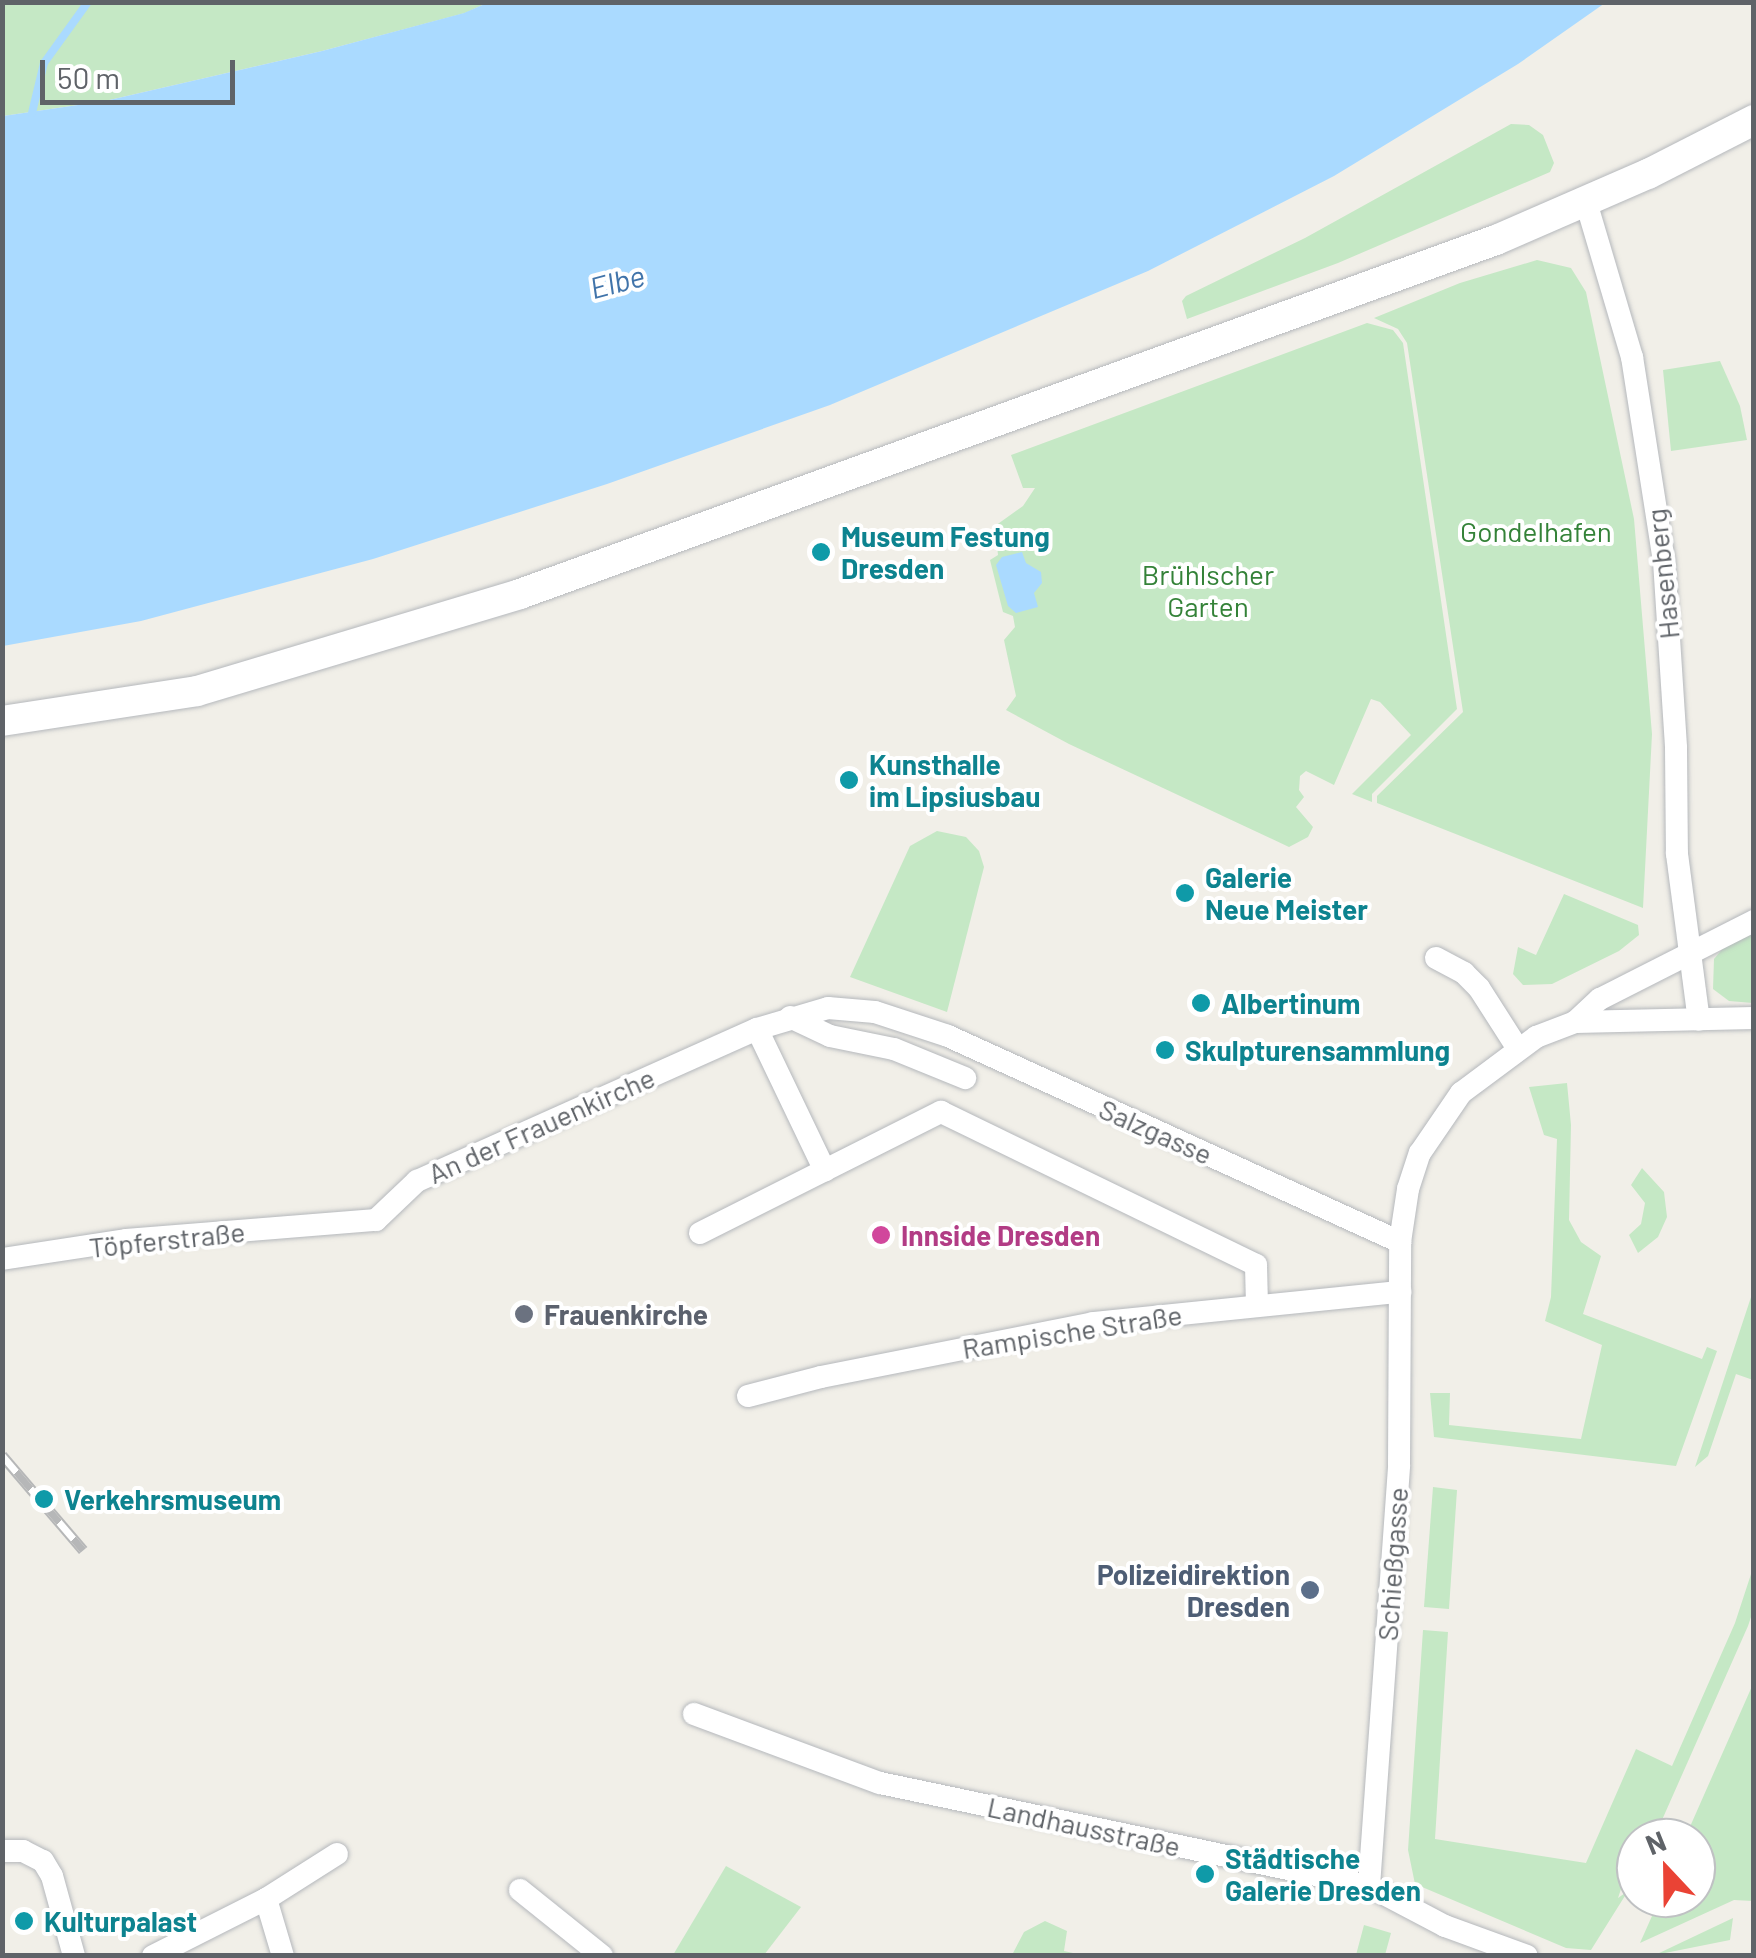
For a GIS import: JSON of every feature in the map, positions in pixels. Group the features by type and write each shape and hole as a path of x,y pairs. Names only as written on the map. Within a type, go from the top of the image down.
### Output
{"main road":[{"path":"2,720 197,692 520,594 1078,395 1586,202 1754,120"}],"street":[{"name":"Hasenberg","path":"1586,202 1632,357 1664,561 1675,728 1676,854 1699,1020"},
{"path":"1574,1022 1600,999 1754,921"},
{"path":"1436,958 1464,972 1479,988 1518,1049"},
{"name":"Salzgasse","path":"790,1018 828,1008 875,1012 914,1022 1400,1242"},
{"path":"790,1018 808,1029 904,1053 966,1078"},
{"name":"An der Frauenkirche","path":"332,1225 376,1220 416,1181 757,1029 790,1018"},
{"path":"1574,1022 1754,1018"},
{"name":"Schießgasse","path":"1369,1886 1399,1466 1400,1242 1408,1188 1430,1136 1461,1093 1518,1049 1574,1022"},
{"path":"757,1029 825,1172"},
{"path":"950,1116 977,1050"},
{"path":"700,1233 942,1112 1256,1265 1257,1305"},
{"name":"Töpferstraße","path":"2,1259 126,1240 332,1225"},
{"name":"Rampische Straße","path":"748,1396 1044,1331 1400,1292"},
{"name":"Landhausstraße","path":"694,1714 880,1783 1369,1886 1479,1946 1527,1956"},
{"path":"2,1851 23,1851 43,1861 52,1876 74,1956"},
{"path":"153,1956 266,1898 336,1854"},
{"path":"520,1890 589,1952"},
{"path":"266,1898 283,1956"}],"green space":[{"path":"2,3 487,3 465,13 322,51 105,101 3,116"},
{"path":"1511,124 1529,125 1543,135 1554,163 1550,172 1338,263 1187,319 1182,301 1186,296 1305,238"},
{"name":"Gondelhafen","path":"1537,260 1571,268 1586,292 1634,519 1652,734 1643,908 1377,803 1377,796 1463,712 1407,343 1398,329 1374,318 1460,283"},
{"name":"Brühlscher Garten","path":"1367,323 1393,330 1403,343 1457,709 1372,794 1372,802 1352,794 1411,735 1380,702 1371,699 1334,785 1306,771 1300,776 1299,790 1304,797 1296,807 1313,827 1308,837 1289,847 1069,744 1006,710 1016,696 1004,640 1015,627 1013,616 1003,612 990,560 998,555 995,526 1023,506 1035,488 1023,488 1011,455"},
{"path":"1720,361 1740,406 1747,440 1671,451 1663,370"},
{"path":"937,831 966,837 979,851 984,867 947,1012 850,977 910,846"},
{"path":"1564,894 1638,925 1639,935 1619,951 1552,984 1523,985 1513,974 1518,947 1536,955"},
{"path":"1753,932 1753,1003 1729,1001 1713,989 1714,959 1724,947"},
{"path":"1567,1083 1571,1125 1569,1220 1581,1242 1601,1256 1583,1314 1702,1359 1707,1347 1717,1351 1676,1466 1434,1437 1430,1393 1450,1393 1449,1425 1581,1439 1602,1345 1545,1321 1551,1297 1557,1139 1544,1135 1529,1087"},
{"path":"1642,1168 1664,1192 1667,1217 1658,1237 1638,1253 1629,1235 1641,1224 1645,1203 1631,1185"},
{"path":"1753,1291 1753,1380 1736,1374 1708,1456 1695,1467"},
{"path":"1433,1487 1457,1490 1449,1609 1424,1607"},
{"path":"1753,1568 1753,1611 1748,1626 1663,1818 1616,1818 1616,1910 1591,1950 1566,1948 1415,1884 1408,1850 1423,1630 1448,1632 1435,1839 1586,1863 1636,1749 1672,1766 1735,1623"},
{"path":"1753,1684 1753,1901 1734,1900 1716,1908 1716,1818 1694,1818"},
{"path":"726,1866 801,1907 764,1955 673,1955"},
{"path":"1651,1918 1695,1918 1640,1943"},
{"path":"1733,1918 1730,1940 1655,1955"},
{"path":"1045,1921 1067,1931 1064,1951 1082,1955 1012,1955 1024,1932"},
{"path":"1364,1925 1391,1933 1385,1955 1356,1955"}],"water":[{"name":"Elbe","path":"487,3 1605,3 1518,64 1334,176 1148,271 830,405 607,484 373,559 141,621 3,646 3,116 105,101 322,51 464,13"},
{"path":"1022,552 1026,563 1041,572 1042,583 1034,593 1038,607 1016,613 1008,606 996,565 1002,557"}],"waterway":[{"path":"32,113 44,63 88,2"}],"railway":[{"path":"2,1455 83,1550"}],"place":[{"name":"Museum Festung Dresden","path":"821,552"},
{"name":"Kunsthalle im Lipsiusbau","path":"849,780"},
{"name":"Galerie Neue Meister","path":"1185,893"},
{"name":"Albertinum","path":"1201,1003"},
{"name":"Skulpturensammlung","path":"1165,1050"},
{"name":"Innside Dresden","path":"881,1235"},
{"name":"Frauenkirche","path":"524,1314"},
{"name":"Verkehrsmuseum","path":"44,1499"},
{"name":"Polizeidirektion Dresden","path":"1310,1590"},
{"name":"Städtische Galerie Dresden","path":"1205,1874"},
{"name":"Kulturpalast","path":"24,1921"}]}
